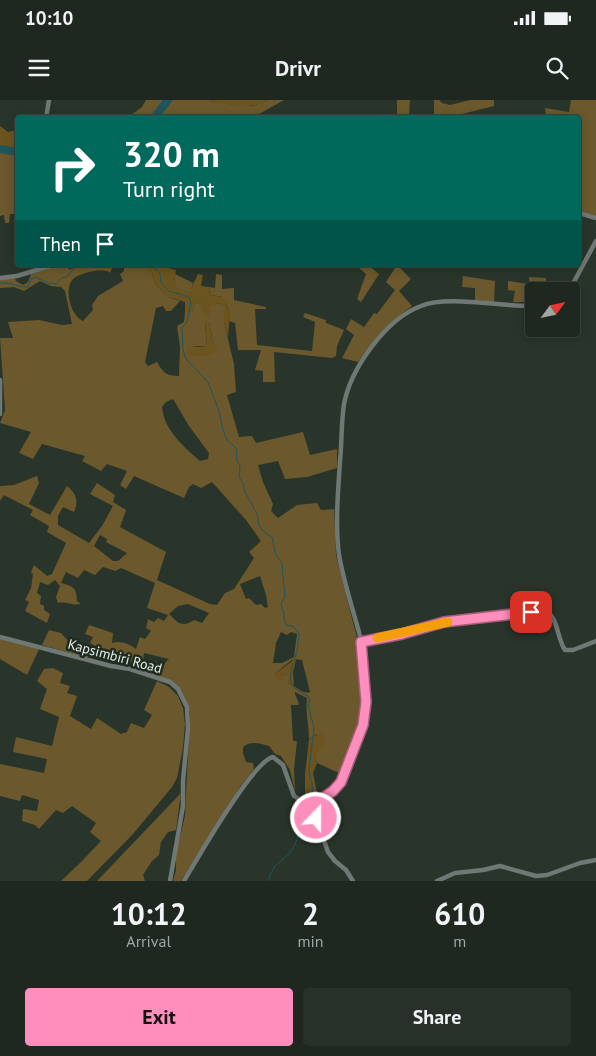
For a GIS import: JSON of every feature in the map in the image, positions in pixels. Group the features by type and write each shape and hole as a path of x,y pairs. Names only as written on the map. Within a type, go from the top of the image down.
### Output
{"street":[{"path":"46,115 49,100"},
{"path":"581,214 596,218"},
{"path":"574,282 596,241"},
{"path":"0,278 18,276 46,267"},
{"path":"184,881 235,799 266,759 273,757 280,761 294,796 306,804 316,801 333,791 341,782 363,725 366,702 361,642 344,576 336,519 344,405 351,381 359,367 387,330 401,317 429,303 448,302 525,306"},
{"path":"0,380 0,414"},
{"path":"361,642 402,634 444,622 472,618 490,618 544,610 552,617 565,650 573,650 596,641"},
{"name":"Kapsimbiri Road","path":"0,637 111,666 130,669 170,682 178,689 187,707 188,728 183,781 183,806 170,881"},
{"path":"316,801 316,818 328,852 335,862 346,870 353,881"},
{"path":"437,881 455,873 500,866 536,876 596,860"}],"shaded area":[{"path":"146,100 210,100 213,103 223,102 231,105 252,106 268,100 284,100 254,115 131,115 142,107"},
{"path":"210,100 268,100 255,105 245,106 213,103"},
{"path":"397,100 410,100 409,115 397,115"},
{"path":"434,100 450,105 470,100 494,100 494,106 463,115 434,115"},
{"path":"571,100 596,100 596,216 581,212 581,115 546,115 545,108 569,112"},
{"path":"0,126 8,132 15,130 15,148 0,146"},
{"path":"0,146 15,148 15,214 10,214 9,223 5,223 4,215 0,216"},
{"path":"52,267 68,267 69,270 74,267 113,267 110,273 107,271 97,271 86,273 73,279 70,284 69,296 72,308 75,314 83,321 93,310 92,305 98,296 123,281 120,274 124,271 124,267 146,267 152,273 155,283 168,297 180,301 171,311 166,311 163,306 156,308 145,362 148,366 157,362 163,371 179,376 180,347 177,326 184,322 185,312 192,312 195,302 201,304 209,316 209,307 218,303 224,306 224,322 234,364 236,392 227,395 239,437 252,436 256,443 303,432 310,455 337,449 337,468 307,477 285,479 278,461 258,465 273,504 271,511 278,518 297,505 317,503 321,510 334,509 336,555 358,642 363,692 358,731 341,774 317,763 315,757 317,734 309,739 307,698 295,692 299,705 291,705 293,741 297,741 294,770 295,791 290,770 281,756 275,754 269,746 262,744 253,743 243,747 246,762 253,763 254,769 240,787 181,881 173,881 176,870 176,854 185,816 190,713 187,702 183,694 172,683 138,670 139,663 126,661 123,657 114,657 90,643 93,637 85,634 89,625 113,633 112,643 125,643 136,649 140,637 145,639 151,631 146,628 148,619 154,622 158,618 164,621 168,615 147,608 155,583 121,568 115,571 103,567 95,575 84,570 78,578 66,572 61,583 74,588 77,601 81,604 58,603 56,597 60,586 55,580 48,585 40,582 37,593 41,596 40,604 50,614 47,623 25,611 29,602 25,600 31,588 33,574 31,572 34,565 47,576 52,574 66,543 47,532 49,526 30,515 33,510 4,495 0,501 0,486 14,485 37,476 39,483 29,504 50,515 67,486 73,491 76,498 76,508 74,512 63,507 58,516 58,525 89,543 102,526 113,506 90,494 97,483 115,495 113,502 126,510 120,527 166,552 157,580 210,604 217,605 225,593 234,589 254,558 249,552 261,541 246,520 212,482 201,488 193,484 189,487 184,498 134,476 126,489 120,485 127,471 107,464 101,471 82,461 85,456 42,444 33,459 19,453 31,432 0,423 5,410 0,338 13,338 8,322 39,320 62,325 72,324 65,291 61,287 51,286 40,281 24,291 14,287 0,288 0,279 15,278 16,281 23,285 28,282 31,274","holes":["205,322 209,322 213,343 218,350 192,346 207,346","173,399 189,426 209,453 208,459 200,461 171,431 162,407 166,402","100,535 107,539 106,542 127,553 118,561 113,561 94,546","260,576 268,607 265,608 261,604 256,605 249,598 246,599 240,584","188,604 209,613 202,623 194,620 183,624 169,614 178,606","281,632 287,635 291,632 297,634 294,657 282,663 273,663 276,643","144,653 169,659 163,665 143,661","293,659 302,660 310,692 301,691 288,683 288,674 274,674"]},
{"path":"146,267 165,267 176,270 174,284 177,288 189,293 198,274 203,275 201,286 209,287 211,295 223,297 229,301 226,305 230,313 228,337 224,322 224,306 218,303 210,307 209,316 204,316 201,304 195,302 192,312 185,312 185,302 168,297 155,283 152,273"},
{"path":"358,267 370,267 379,274 361,302 357,299 366,274"},
{"path":"396,267 399,267 411,279 399,291 412,306 383,332 358,362 342,358 354,335 346,329 351,319 364,327 374,313 377,314 395,290 386,282"},
{"path":"175,274 193,283 190,294 177,288 174,284"},
{"path":"216,274 222,275 222,289 234,288 234,300 266,307 266,309 255,309 257,345 312,351 315,322 303,317 305,313 326,320 326,323 344,330 337,346 336,356 332,358 274,352 275,382 263,382 263,371 255,370 261,350 238,350 235,323 229,321 230,313 223,297 211,295 209,287 215,288"},
{"path":"463,276 495,281 494,302 475,300 475,288 462,287"},
{"path":"529,277 546,278 546,282 529,282"},
{"path":"508,281 525,283 525,302 513,302 515,291 508,290"},
{"path":"205,321 209,322 213,343 219,350 207,356 189,356 186,348 207,346"},
{"path":"49,630 61,633 69,642 91,651 87,658 42,645"},
{"path":"0,639 39,649 27,675 0,659"},
{"path":"293,659 296,660 293,672 294,685 288,683 288,674 284,675 281,682 274,674"},
{"path":"53,668 63,673 60,683 70,686 67,693 77,696 70,716 91,729 97,718 121,734 127,732 131,723 144,728 152,715 144,710 157,681 169,687 178,696 183,708 185,724 183,748 177,778 172,787 133,834 87,881 61,881 101,841 90,832 96,823 72,806 63,813 56,810 39,829 35,825 22,821 23,809 37,811 39,800 22,795 20,801 0,796 0,764 44,773 47,759 13,752 16,737 52,746 59,717 40,709 47,689 37,681 44,669"},
{"path":"322,732 325,739 323,748 316,754 317,763 313,773 318,797 305,800 305,774 309,739"},
{"path":"181,793 176,830 168,832 161,842 159,855 152,861 143,875 145,881 97,881"}],"waterway":[{"path":"156,115 168,100"},
{"path":"0,149 15,152"},
{"path":"0,283 28,287 31,279 35,277 56,284 77,267"},
{"path":"153,267 160,273 161,283 169,291 189,297 191,303 187,322 182,328 183,350 186,359 208,382 227,440 236,448 237,461 240,465 239,477 244,485 244,490 257,514 259,526 272,537 275,552 282,564 285,597 281,603 284,619 286,625 293,626 299,634 297,652 290,676 296,689 308,696 310,700 308,705 314,728 309,771 313,800"},
{"path":"269,881 275,866 290,853 305,817 311,813 313,804"}],"slow traffic":[{"path":"377,638 402,634 448,622"}],"route":[{"path":"316,818 320,800 341,782 363,725 366,702 361,642 402,634 444,622 531,612"}]}
